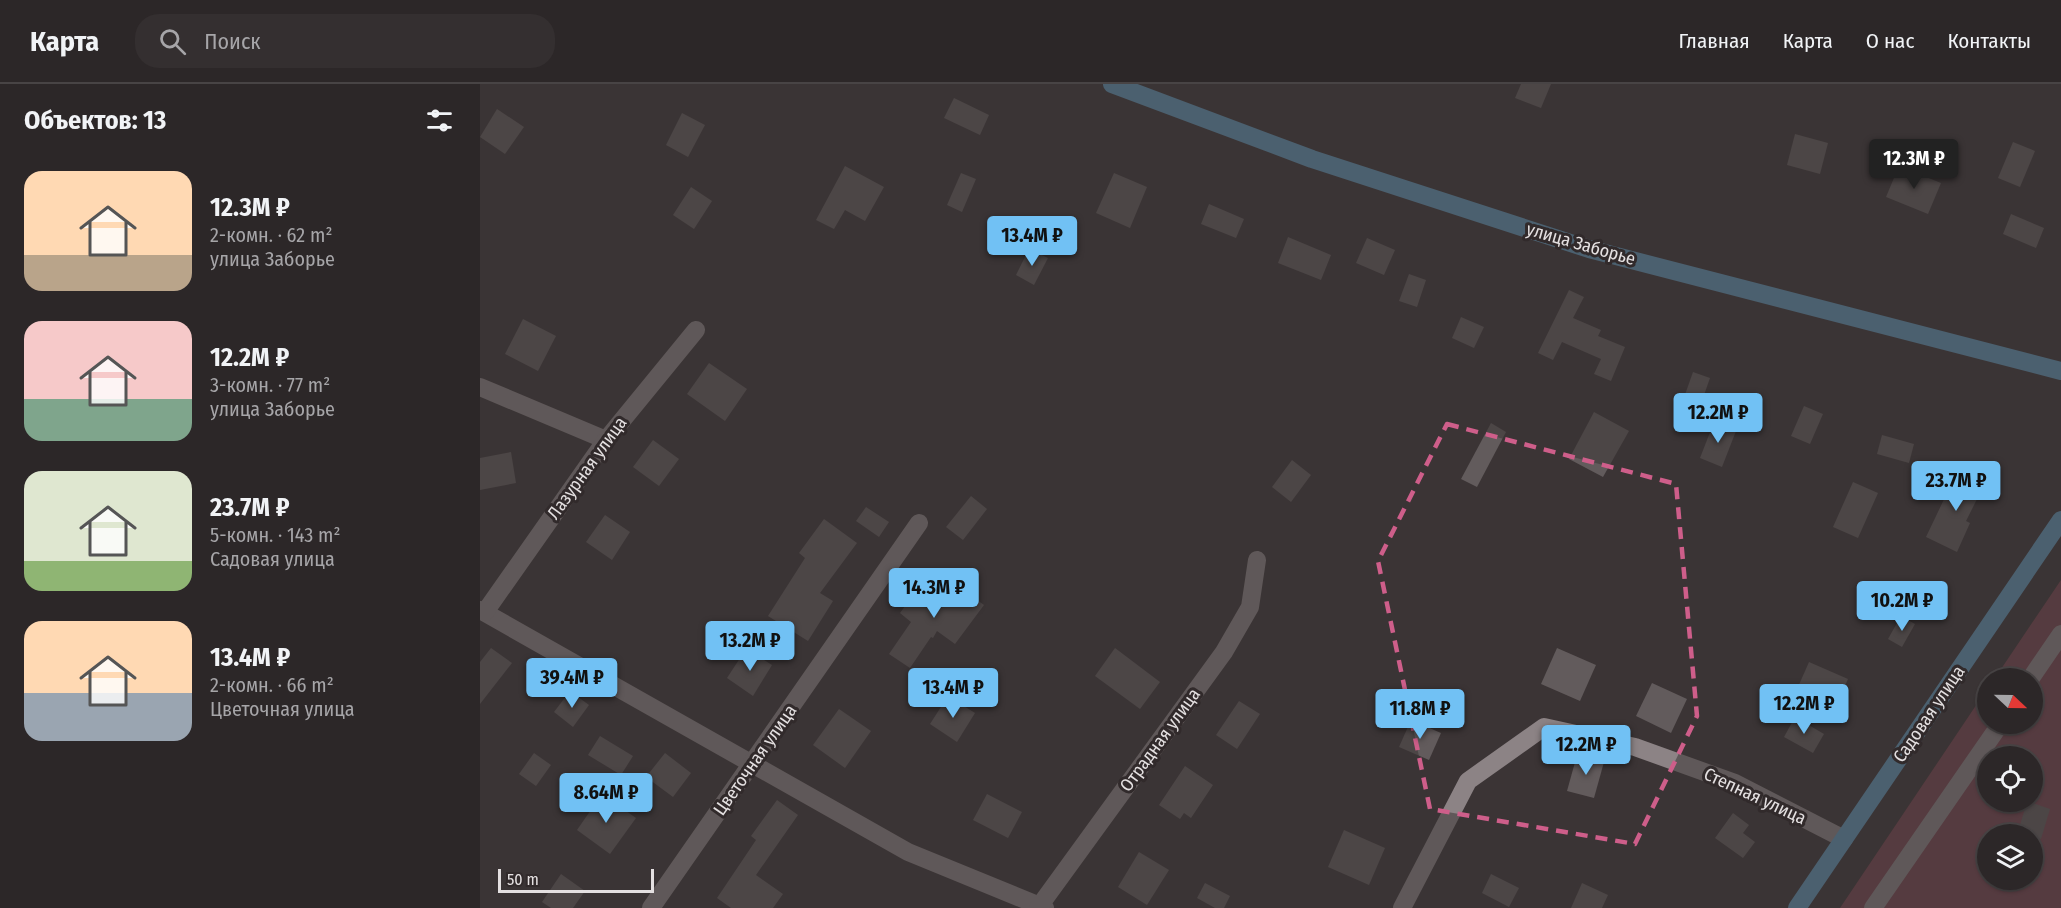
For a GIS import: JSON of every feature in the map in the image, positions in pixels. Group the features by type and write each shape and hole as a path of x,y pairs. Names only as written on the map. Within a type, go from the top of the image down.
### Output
{"main road":[{"name":"улица Заборье","path":"1112,84 1312,159 1589,249 2061,371"},
{"name":"Садовая улица","path":"1797,908 2061,520"}],"street":[{"name":"Лазурная улица","path":"483,611 606,440 696,330"},
{"path":"480,387 606,440"},
{"name":"Цветочная улица","path":"651,908 919,523"},
{"name":"Отрадная улица","path":"1041,907 1224,652 1250,607 1257,560"},
{"path":"483,611 908,852 1041,907"},
{"path":"2038,668 2061,634"},
{"name":"Степная улица","path":"1402,908 1468,781 1544,727 1635,747 1736,783 1844,839"},
{"path":"1873,908 1993,734"}],"highlighted area":[{"path":"1447,424 1676,484 1697,716 1635,844 1430,809 1378,561"}],"shaded area":[{"path":"2061,580 2061,908 1840,908 1977,704 1977,734 2043,734 2043,668 2002,668"}],"building":[{"path":"1521,84 1551,84 1541,108 1515,98"},
{"path":"954,98 989,115 980,135 944,118"},
{"path":"497,109 524,127 505,154 480,137"},
{"path":"682,113 705,125 688,157 666,145"},
{"path":"1795,134 1828,143 1820,174 1787,165"},
{"path":"2013,142 2035,151 2020,187 1998,178"},
{"path":"845,166 884,187 865,221 845,210 834,229 816,220"},
{"path":"1899,166 1941,183 1928,214 1886,197"},
{"path":"961,173 976,179 962,212 947,205"},
{"path":"1114,173 1147,187 1130,228 1096,213"},
{"path":"691,187 712,201 694,229 673,215"},
{"path":"1209,204 1244,219 1236,238 1201,224"},
{"path":"2011,214 2044,228 2036,248 2003,234"},
{"path":"1288,237 1331,255 1321,280 1278,263"},
{"path":"1367,238 1395,250 1384,275 1356,263"},
{"path":"1029,249 1048,258 1034,285 1016,275"},
{"path":"1409,274 1426,280 1417,307 1399,301"},
{"path":"1569,290 1584,297 1573,318 1601,330 1598,336 1625,347 1611,381 1594,374 1601,359 1562,342 1553,360 1538,353"},
{"path":"1461,317 1484,327 1474,348 1452,338"},
{"path":"523,319 556,336 538,371 505,354"},
{"path":"709,363 747,389 725,421 687,394"},
{"path":"1693,372 1710,378 1698,412 1681,406"},
{"path":"1804,406 1823,414 1810,444 1791,436"},
{"path":"1594,412 1629,431 1603,477 1569,459"},
{"path":"1714,422 1736,431 1722,467 1700,458"},
{"path":"1491,423 1506,432 1477,487 1461,479"},
{"path":"1882,435 1914,444 1909,463 1877,454"},
{"path":"653,440 679,459 659,486 633,467"},
{"path":"511,452 516,483 480,490 480,458"},
{"path":"1292,460 1311,475 1291,502 1272,487"},
{"path":"1958,470 1985,483 1966,521 1970,523 1957,552 1926,537"},
{"path":"1853,482 1878,493 1858,538 1833,527"},
{"path":"971,496 987,509 963,540 946,527"},
{"path":"866,507 889,522 879,537 856,521"},
{"path":"605,515 630,532 612,560 586,542"},
{"path":"824,519 857,543 820,593 833,601 808,641 768,616 805,558 799,553"},
{"path":"927,576 955,597 962,589 984,605 955,644 937,631 910,668 889,654 911,622 900,613"},
{"path":"1901,616 1915,624 1902,647 1888,639"},
{"path":"491,648 512,663 480,704 480,662"},
{"path":"1115,648 1160,682 1140,709 1095,676"},
{"path":"1557,648 1596,665 1580,701 1541,684"},
{"path":"746,649 772,665 753,696 727,678"},
{"path":"1809,662 1848,679 1837,704 1798,687"},
{"path":"1652,683 1687,699 1671,733 1636,716"},
{"path":"570,691 589,705 573,727 554,712"},
{"path":"948,696 975,713 957,742 930,724"},
{"path":"1239,701 1260,714 1237,749 1216,735"},
{"path":"839,709 871,731 845,768 813,745"},
{"path":"1795,717 1824,734 1813,753 1784,737"},
{"path":"1411,720 1441,733 1429,760 1399,747"},
{"path":"600,736 633,756 621,775 588,755"},
{"path":"534,753 551,765 536,786 519,774"},
{"path":"665,753 691,773 673,797 646,777"},
{"path":"1577,755 1604,762 1594,798 1567,791"},
{"path":"1185,766 1213,785 1191,818 1184,813 1180,819 1159,805"},
{"path":"602,794 636,818 610,854 577,830"},
{"path":"987,794 1022,812 1008,838 973,820"},
{"path":"777,800 798,815 756,875 783,894 773,908 731,908 717,898 756,840 751,836"},
{"path":"2043,807 2050,809 2043,832 2043,824 2020,824 2024,812 2043,812"},
{"path":"1733,813 1749,825 1743,833 1755,842 1743,858 1715,838"},
{"path":"1344,830 1385,848 1369,885 1328,867"},
{"path":"1139,852 1169,870 1147,905 1118,887"},
{"path":"561,874 585,891 573,908 551,908 542,902"},
{"path":"1491,874 1519,888 1509,907 1482,893"},
{"path":"1205,883 1230,896 1224,908 1215,908 1197,898"},
{"path":"1582,883 1608,895 1602,908 1571,908"}]}
